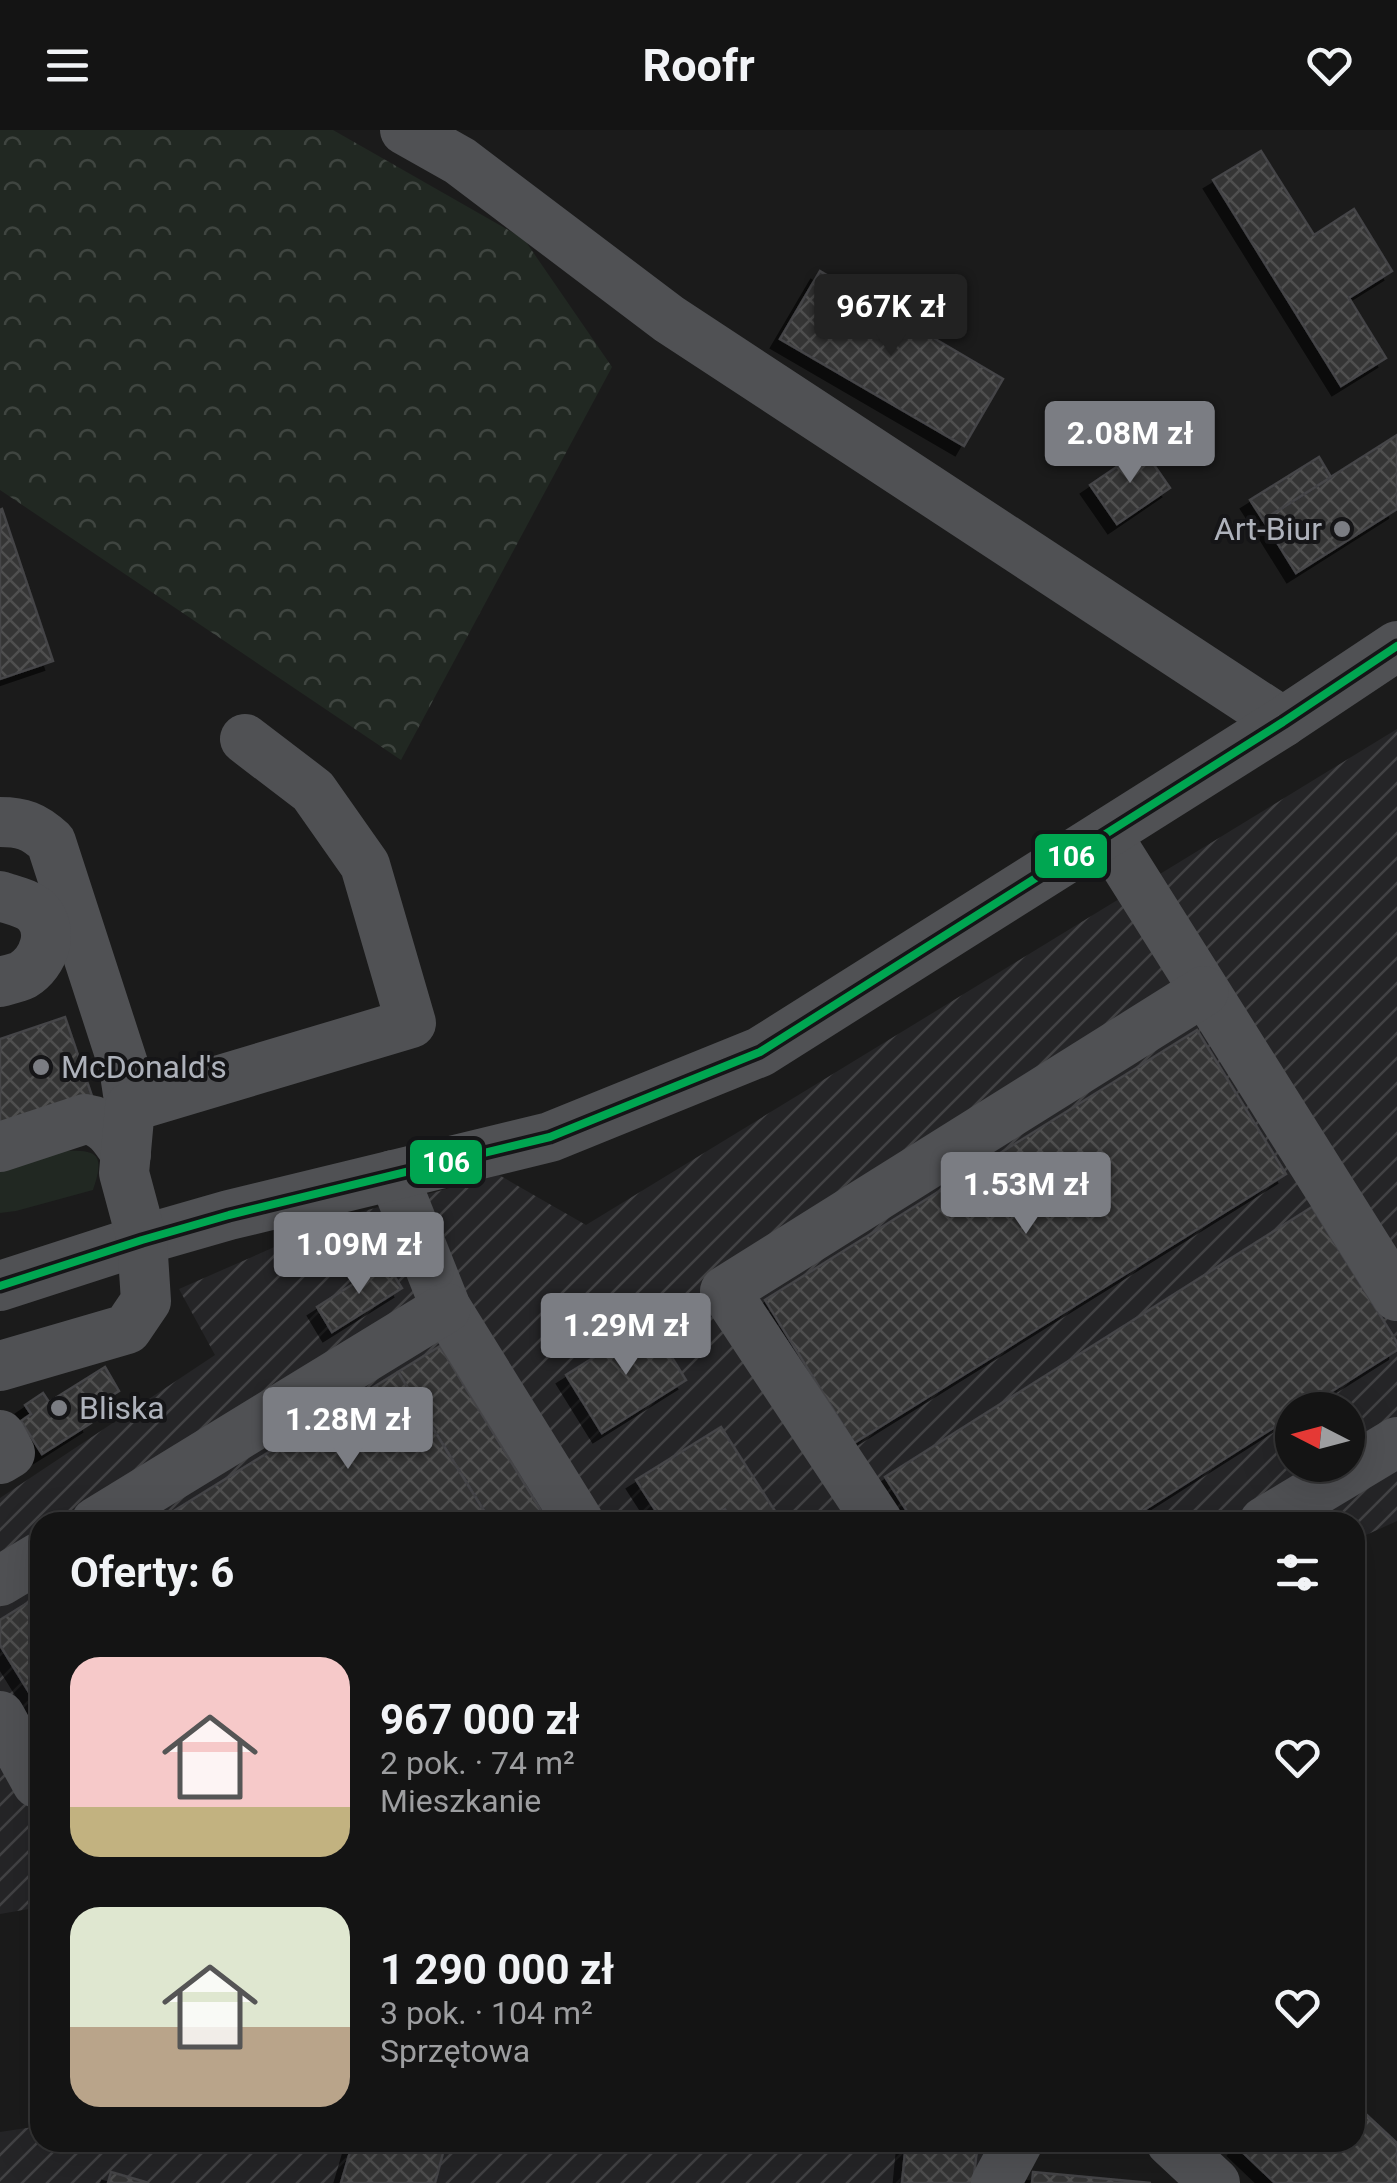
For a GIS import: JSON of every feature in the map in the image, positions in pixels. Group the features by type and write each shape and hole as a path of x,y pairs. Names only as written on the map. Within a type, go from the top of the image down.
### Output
{"street":[{"path":"406,130 467,146 669,319 1283,722"},
{"path":"0,1286 229,1215 550,1137 760,1052 1397,646"},
{"path":"0,1147 84,1118 112,1132 128,1130 411,1023 365,865 313,791 245,739"},
{"path":"0,822 19,822 36,828 51,842 124,1067 128,1130 124,1173 142,1240 146,1301 127,1330 0,1366"},
{"path":"1106,834 1397,1296"},
{"path":"0,896 37,912 45,928 46,947 23,974 0,982"},
{"path":"871,1512 725,1291 1204,990"},
{"path":"393,1175 446,1308 572,1512"},
{"path":"0,1267 142,1240"},
{"path":"112,1512 446,1308"},
{"path":"0,1435 10,1452 0,1459"},
{"path":"1281,1512 1397,1442"},
{"path":"0,1582 30,1563"},
{"path":"0,1716 30,1770"},
{"path":"996,2183 1013,2152"},
{"path":"1182,2152 1215,2183"}],"shaded area":[{"path":"1397,729 1397,1521 1365,1535 1365,1512 30,1512 30,1909 0,1914 0,1498 215,1355 179,1289 345,1216 499,1175 586,1225"},
{"path":"30,2128 30,2152 984,2152 979,2183 0,2183 0,2132"}],"green space":[{"path":"0,130 333,130 524,239 612,367 401,760 0,490"},
{"path":"52,1151 85,1151 97,1158 93,1190 0,1213 0,1167"}],"building":[{"path":"1261,151 1314,235 1354,209 1392,271 1349,298 1386,358 1341,386 1213,180"},
{"path":"820,271 1003,379 964,446 780,339"},
{"path":"1397,435 1397,509 1296,573 1263,520"},
{"path":"1143,449 1170,488 1117,524 1090,485"},
{"path":"1319,457 1331,477 1263,520 1250,500"},
{"path":"0,510 53,661 0,679"},
{"name":"McDonald's","path":"65,1017 92,1096 0,1127 0,1039"},
{"path":"1197,1030 1286,1174 854,1443 765,1300"},
{"path":"1312,1207 1397,1342 1397,1350 1330,1392 1275,1392 1275,1427 1141,1512 908,1512 885,1477"},
{"path":"386,1263 402,1288 332,1332 317,1307"},
{"path":"650,1322 686,1380 602,1433 566,1375"},
{"path":"440,1346 542,1512 485,1512 398,1372"},
{"name":"Bliska","path":"105,1367 119,1391 85,1412 91,1423 42,1454 21,1421 31,1414 25,1405 43,1393 49,1402"},
{"path":"398,1372 484,1511 482,1512 172,1512"},
{"path":"721,1427 776,1512 657,1512 636,1480"},
{"path":"30,1601 30,1694 0,1645 0,1620"},
{"path":"1365,2113 1397,2143 1397,2183 1275,2183 1242,2152 1365,2152"},
{"path":"350,2152 443,2152 435,2183 341,2183"},
{"path":"905,2152 977,2152 973,2183 902,2183"},
{"path":"111,2172 149,2183 108,2183"},
{"path":"1033,2172 1151,2183 1032,2183"}],"transit line":[{"name":"106","path":"0,1286 229,1215 550,1137 760,1052 1397,646"}],"place":[{"name":"Art-Biur","path":"1342,529"},
{"name":"McDonald's","path":"41,1067"},
{"name":"Bliska","path":"59,1408"}]}
